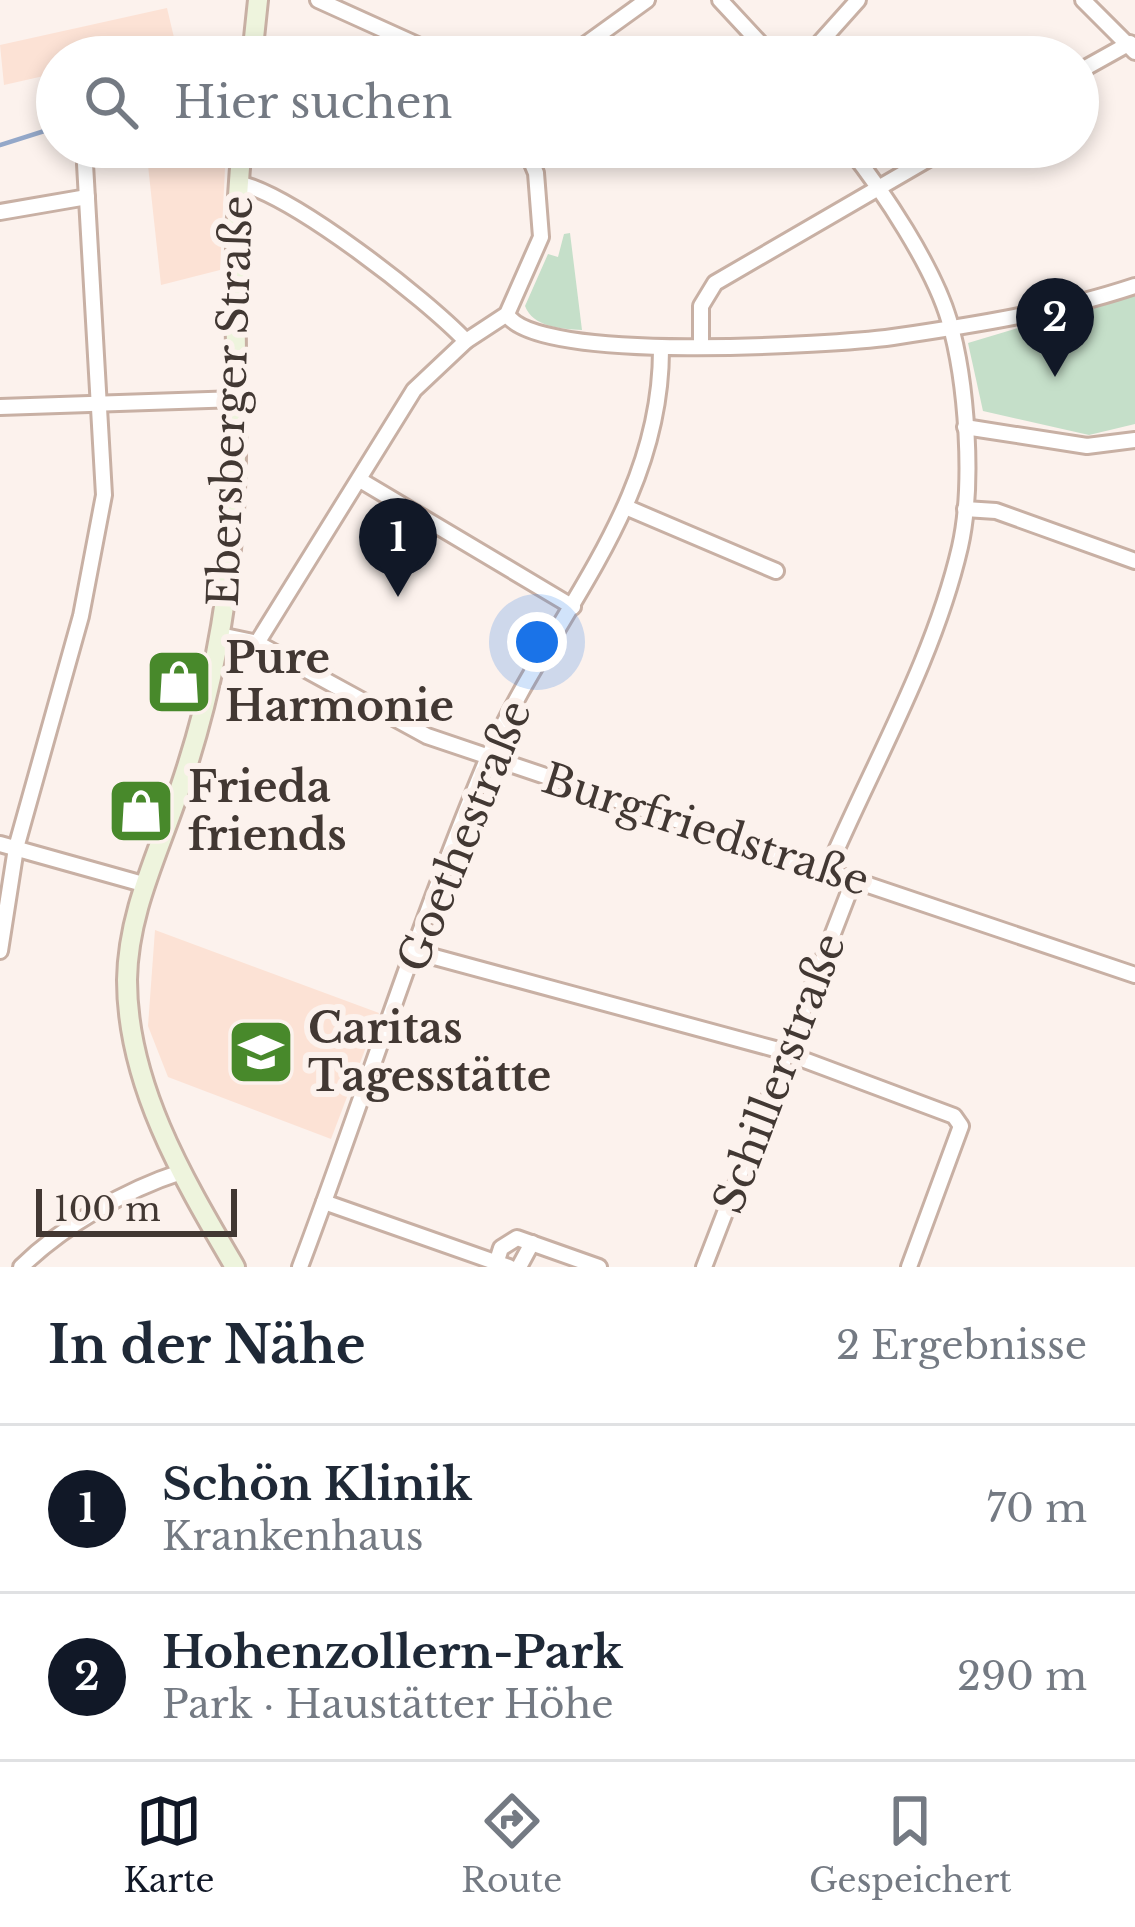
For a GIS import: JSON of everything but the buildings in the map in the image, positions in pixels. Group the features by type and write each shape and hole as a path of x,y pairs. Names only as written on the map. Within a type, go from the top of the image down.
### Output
{"street":[{"path":"254,36 258,0"},
{"path":"318,0 398,36"},
{"path":"597,36 646,0"},
{"path":"720,0 753,36"},
{"path":"826,36 858,0"},
{"path":"1083,0 1132,46 1099,62"},
{"path":"0,951 16,848 81,616 104,495 85,168"},
{"name":"Ebersberger Straße","path":"236,1267 182,1172 150,1101 134,1041 127,982 143,884 182,783 220,635 232,539 238,399 240,168"},
{"path":"257,643 414,390 466,341 507,314 541,237 534,168"},
{"name":"Schillerstraße","path":"828,869 935,624 960,547 965,509 965,427 951,328 936,290 863,168"},
{"path":"701,346 701,306 715,283 913,168"},
{"path":"238,184 259,188 317,225 425,303 466,341"},
{"path":"0,212 86,196"},
{"path":"507,314 522,328 559,340 661,348 886,338 1135,286"},
{"name":"Goethestraße","path":"300,1267 488,758 628,508 660,406 661,348"},
{"path":"0,407 238,399"},
{"path":"965,427 1087,446 1135,440"},
{"path":"360,480 573,607"},
{"path":"628,508 776,571"},
{"path":"965,509 996,511 1135,561"},
{"name":"Burgfriedstraße","path":"220,635 257,643 427,736 1135,975"},
{"path":"0,844 143,884"},
{"name":"Schillerstraße","path":"704,1267 854,878"},
{"path":"416,952 788,1054 959,1120 909,1267"},
{"path":"21,1267 46,1243 81,1222 182,1172"},
{"path":"324,1202 500,1266 501,1248 517,1238 599,1267"},
{"path":"519,1267 532,1244"}],"shaded area":[{"path":"167,8 174,36 41,36"},
{"path":"36,37 36,78 4,85 0,45"},
{"path":"148,168 225,168 220,270 161,285"},
{"name":"Caritas Tagesstätte","path":"155,930 379,1013 331,1139 168,1077 148,1026"}],"green space":[{"path":"570,233 582,330 541,323 525,306 548,254 558,257 564,234"},
{"path":"1135,293 1135,424 1089,435 983,411 968,343"}],"waterway":[{"path":"0,145 36,134"}],"place":[{"name":"Hohenzollern-Park","path":"1055,377"},
{"name":"Schön Klinik","path":"398,597"},
{"name":"Pure Harmonie","path":"179,682"},
{"name":"Frieda friends","path":"141,811"},
{"name":"Caritas Tagesstätte","path":"261,1052"}]}
